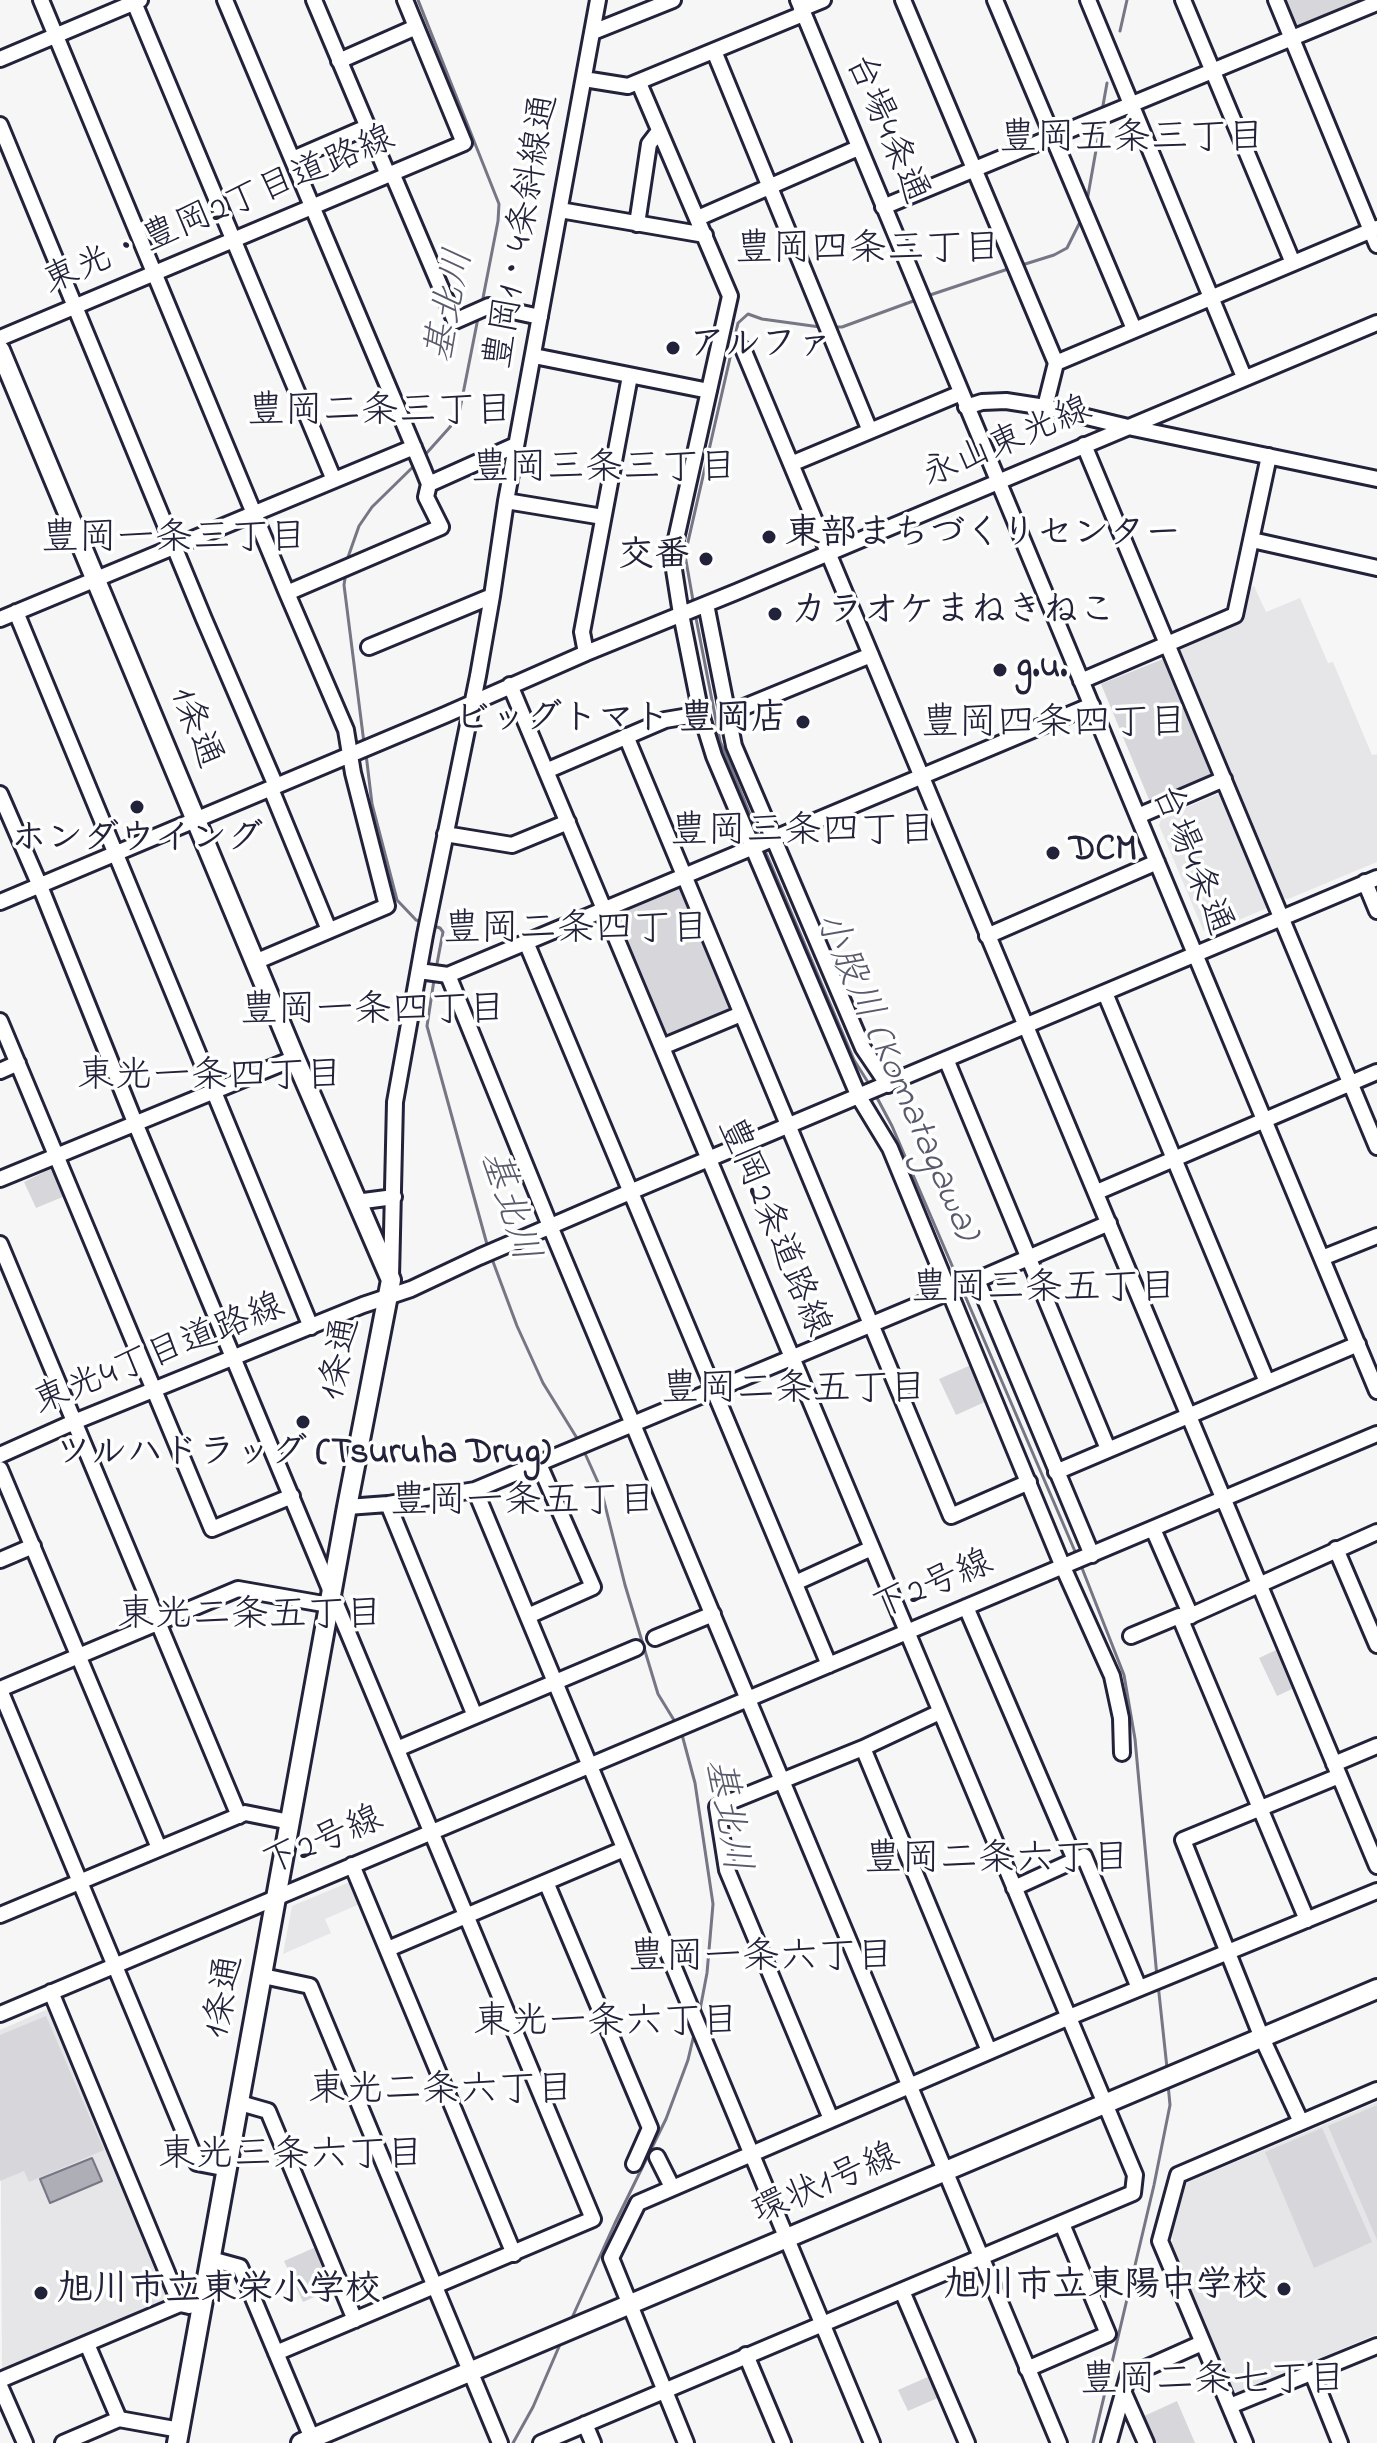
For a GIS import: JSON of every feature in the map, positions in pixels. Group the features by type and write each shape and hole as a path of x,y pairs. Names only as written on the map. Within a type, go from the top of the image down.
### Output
{"main road":[{"name":"1条通","path":"0,350 390,1289 330,1598 179,2437"},
{"name":"環状1号線","path":"309,2442 628,2303 1377,1989"}],"street":[{"path":"41,0 355,752 353,773 387,906 255,962"},
{"path":"225,0 423,469 429,484 426,497 441,527 287,593"},
{"path":"314,0 367,127 455,321 489,306 540,317"},
{"path":"339,61 416,27 405,0"},
{"name":"豊岡1・4条斜線通","path":"390,1289 395,1102 435,973 425,935 492,596 506,501 598,0"},
{"path":"593,32 673,0"},
{"path":"584,79 634,84 823,0"},
{"path":"903,0 1056,363 1045,407"},
{"path":"995,0 1134,329"},
{"path":"1088,0 1244,377"},
{"path":"1183,0 1293,263"},
{"path":"1276,0 1374,229 1377,245"},
{"path":"0,59 136,1 334,480"},
{"name":"台場4条通","path":"801,8 1377,1391"},
{"path":"883,207 1213,70 1375,9"},
{"name":"東光・豊岡2丁目道路線","path":"0,338 464,143 416,27"},
{"path":"714,51 870,431"},
{"path":"634,84 659,131 730,296 672,557 701,714 714,756 763,844 884,1086"},
{"path":"0,125 329,930"},
{"path":"293,159 367,127"},
{"path":"637,224 649,144 659,131"},
{"path":"698,218 858,148"},
{"path":"560,210 705,235"},
{"path":"1056,363 1374,229"},
{"name":"永山東光線","path":"0,902 1377,323"},
{"path":"743,349 1377,1866"},
{"path":"534,356 709,391"},
{"path":"586,653 582,632 630,376"},
{"path":"791,464 870,431 964,400 1006,401 1377,479"},
{"path":"429,484 516,445"},
{"path":"1084,445 1377,1147"},
{"path":"0,619 334,480 415,450"},
{"path":"1081,681 1235,615 1269,456"},
{"path":"506,501 603,517"},
{"path":"1252,540 1377,568"},
{"path":"369,647 492,596"},
{"path":"703,605 734,746 763,844 863,1096 890,1148 1029,1482 1078,1561"},
{"path":"16,612 311,1327"},
{"path":"727,714 871,655"},
{"name":"豊岡2条道路線","path":"510,685 1135,2175 1133,2193 1062,2224"},
{"path":"1059,2443 550,1226 435,973 526,942 1092,705"},
{"path":"546,771 665,720 701,714"},
{"path":"626,736 951,1516 1029,1482"},
{"path":"1138,816 1224,779"},
{"path":"0,794 292,1496 330,1598 397,1749 593,2219 276,2353"},
{"path":"445,834 512,845 568,822"},
{"path":"987,936 1157,862"},
{"path":"1371,880 1377,911"},
{"name":"東光4丁目道路線","path":"0,1455 311,1327 390,1289 411,1289 550,1226 1371,880"},
{"path":"526,942 829,1665"},
{"path":"1105,993 1267,1382"},
{"path":"662,1047 741,1014"},
{"path":"0,1021 212,1529 292,1496"},
{"path":"0,1179 295,1058"},
{"path":"946,1059 1108,1449"},
{"path":"0,1071 18,1063"},
{"path":"1097,1192 1377,1072"},
{"path":"356,1202 394,1197"},
{"path":"1109,1223 977,1280 1056,1472 1112,1676 1121,1718 1122,1753"},
{"path":"1322,1258 1377,1236"},
{"path":"0,1244 239,1816"},
{"path":"347,1507 388,1504 475,1490 949,1292"},
{"path":"1056,1472 1358,1344"},
{"name":"下2号線","path":"0,2014 1377,1434"},
{"path":"528,1616 593,1587 539,1464"},
{"path":"0,1469 159,1848"},
{"path":"475,1490 872,2443"},
{"path":"388,1504 475,1716"},
{"path":"1153,1529 1260,1809 1307,1920"},
{"path":"1131,1636 1179,1616 1186,1618 1377,1532"},
{"path":"0,1560 33,1546"},
{"path":"795,1583 872,1548"},
{"path":"1336,1549 1377,1645"},
{"path":"228,2169 197,2163 0,1689 238,1589 330,1598"},
{"path":"966,1607 1075,1860"},
{"path":"655,1638 713,1614"},
{"path":"397,1749 636,1648"},
{"path":"831,2119 727,1870 717,1807 863,1748 940,1712"},
{"path":"1301,2122 1262,2038 1183,1840 1260,1809 1377,1746"},
{"path":"863,1748 989,2051"},
{"path":"1,1913 245,1813 290,1822"},
{"path":"388,1949 624,1849"},
{"path":"1014,1888 1084,1856 1144,1987"},
{"path":"352,1865 514,2254"},
{"path":"546,1882 650,2128 634,2164"},
{"path":"686,2443 611,2258 638,2203 1067,2018 1377,1891"},
{"path":"263,1976 310,1986 499,2443"},
{"path":"51,1992 180,2304"},
{"path":"1245,2443 1160,2241 1178,2175 1377,2090"},
{"path":"240,2103 268,2111 355,2320"},
{"path":"657,2157 672,2187"},
{"path":"541,2443 1062,2224 1108,2334 1027,2369"},
{"path":"211,2259 240,2267 309,2442"},
{"path":"902,2291 967,2443"},
{"path":"25,2443 0,2383 180,2304 201,2308"},
{"path":"1109,2443 1128,2376 1202,2343"},
{"path":"87,2344 119,2419"},
{"path":"1230,2406 1377,2346"},
{"path":"746,2355 783,2443"},
{"path":"1312,2373 1340,2443"},
{"path":"1123,2391 1146,2443"},
{"path":"63,2443 119,2419 179,2437"},
{"path":"585,2424 593,2443"}],"shaded area":[{"path":"1285,0 1359,0 1297,26"},
{"path":"1254,586 1266,612 1300,598 1328,663 1333,662 1372,755 1377,754 1377,862 1288,899 1269,903 1267,908 1210,932 1203,930 1159,825 1162,818 1236,786 1180,652 1244,620"},
{"path":"1168,657 1217,772 1150,802 1101,684"},
{"path":"680,887 733,1010 666,1038 613,915"},
{"path":"50,1169 55,1172 65,1196 36,1208 24,1182"},
{"path":"971,1365 987,1401 956,1415 939,1379"},
{"path":"1276,1650 1292,1689 1277,1696 1259,1658"},
{"path":"352,1881 362,1903 325,1919 331,1933 283,1954 292,1906"},
{"path":"48,2009 167,2296 164,2303 2,2373 0,2030"},
{"path":"46,2016 104,2150 29,2182 24,2171 0,2181 0,2035"},
{"name":"旭川市立東陽中学校","path":"1377,2102 1377,2334 1238,2393 1234,2391 1172,2244 1186,2183"},
{"path":"1377,2105 1377,2240 1328,2126"},
{"path":"1322,2128 1372,2242 1314,2268 1265,2152"},
{"path":"92,2158 102,2181 50,2203 40,2179"},
{"path":"316,2247 335,2288 303,2302 284,2261"},
{"path":"930,2376 940,2397 908,2411 898,2390"},
{"path":"1177,2401 1195,2443 1154,2443 1142,2417"}],"waterway":[{"name":"基北川","path":"418,0 499,204 482,303"},
{"name":"小股川 (Komatagawa)","path":"1120,31 1127,0"},
{"name":"小股川 (Komatagawa)","path":"1102,111 1107,83"},
{"name":"小股川 (Komatagawa)","path":"1087,201 1101,122"},
{"name":"小股川 (Komatagawa)","path":"1022,265 1067,248 1081,220"},
{"name":"小股川 (Komatagawa)","path":"927,296 1011,268"},
{"name":"小股川 (Komatagawa)","path":"832,327 842,327 916,300"},
{"name":"小股川 (Komatagawa)","path":"694,606 685,555 738,323 748,314 762,319 820,327"},
{"name":"基北川","path":"424,456 450,427 460,409 478,318"},
{"name":"基北川","path":"347,560 359,526 372,507 416,464"},
{"name":"基北川","path":"346,572 344,585 364,743"},
{"name":"小股川 (Komatagawa)","path":"695,613 720,741 760,839"},
{"name":"基北川","path":"366,754 372,804 397,900 416,920 423,922"},
{"name":"小股川 (Komatagawa)","path":"763,846 854,1060 871,1087"},
{"name":"基北川","path":"431,925 443,932 436,969"},
{"name":"基北川","path":"434,980 427,1026 488,1248"},
{"name":"小股川 (Komatagawa)","path":"875,1094 892,1126 1077,1556"},
{"name":"基北川","path":"492,1259 543,1383 580,1443"},
{"name":"基北川","path":"583,1449 601,1489 625,1585 658,1694 677,1725"},
{"name":"小股川 (Komatagawa)","path":"1080,1563 1124,1675 1135,1739 1157,1977"},
{"name":"基北川","path":"681,1731 695,1783 713,1904 707,1973 699,2015"},
{"name":"小股川 (Komatagawa)","path":"1158,1984 1167,2068"},
{"name":"基北川","path":"571,2320 666,2119 688,2060 695,2030"},
{"name":"小股川 (Komatagawa)","path":"1093,2443 1154,2185 1170,2105 1168,2084"},
{"name":"基北川","path":"513,2443 533,2407 561,2342"}],"place":[{"name":"アルファ","path":"673,348"},
{"name":"東部まちづくりセンター","path":"769,537"},
{"name":"交番","path":"706,559"},
{"name":"カラオケまねきねこ","path":"775,614"},
{"name":"g.u.","path":"1000,670"},
{"name":"ビッグトマト 豊岡店","path":"803,722"},
{"name":"ホンダウイング","path":"137,807"},
{"name":"DCM","path":"1053,853"},
{"name":"ツルハドラッグ (Tsuruha Drug)","path":"303,1422"},
{"name":"旭川市立東陽中学校","path":"1284,2289"},
{"name":"旭川市立東栄小学校","path":"41,2293"}],"district":[{"name":"豊岡五条三丁目","path":"1132,142"},
{"name":"豊岡四条三丁目","path":"868,253"},
{"name":"豊岡二条三丁目","path":"380,415"},
{"name":"豊岡三条三丁目","path":"604,472"},
{"name":"豊岡一条三丁目","path":"174,542"},
{"name":"豊岡四条四丁目","path":"1054,727"},
{"name":"豊岡三条四丁目","path":"803,835"},
{"name":"豊岡二条四丁目","path":"576,933"},
{"name":"豊岡一条四丁目","path":"373,1014"},
{"name":"東光一条四丁目","path":"210,1080"},
{"name":"豊岡三条五丁目","path":"1044,1292"},
{"name":"豊岡二条五丁目","path":"794,1393"},
{"name":"豊岡一条五丁目","path":"523,1505"},
{"name":"東光二条五丁目","path":"250,1619"},
{"name":"豊岡二条六丁目","path":"997,1863"},
{"name":"豊岡一条六丁目","path":"761,1961"},
{"name":"東光一条六丁目","path":"606,2026"},
{"name":"東光二条六丁目","path":"441,2094"},
{"name":"東光三条六丁目","path":"291,2159"},
{"name":"豊岡二条七丁目","path":"1213,2384"}]}
